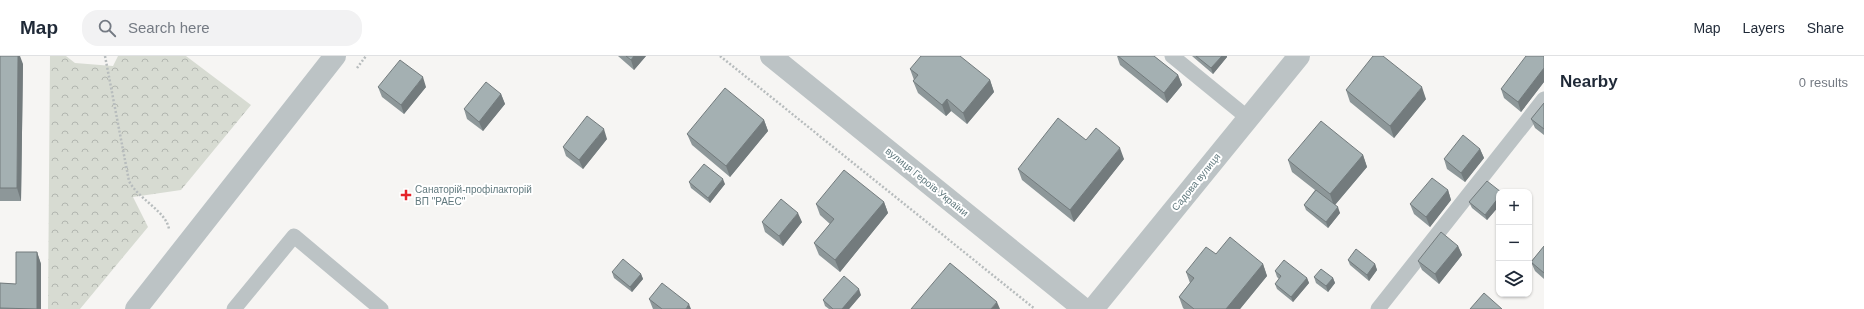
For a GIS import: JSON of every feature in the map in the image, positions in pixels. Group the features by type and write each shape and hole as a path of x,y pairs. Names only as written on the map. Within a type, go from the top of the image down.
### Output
{"street":[{"path":"136,309 335,56"},
{"name":"вулиця Героїв України","path":"770,56 1084,309"},
{"name":"Садова вулиця","path":"1092,309 1299,56"}],"lane":[{"path":"1172,56 1248,118"},
{"path":"1378,309 1544,99"},
{"path":"234,309 294,236 381,309"}],"path":[{"path":"105,56 129,181 134,190 164,218 168,227 170,266"},
{"path":"720,56 1035,309"}],"green space":[{"path":"50,56 66,56 75,63 113,66 118,56 186,56 251,105 181,190 133,197 148,227 80,309 48,309"}],"building":[{"path":"0,56 18,56 17,188 0,188"},
{"path":"626,56 634,56 631,60"},
{"path":"921,56 960,56 990,80 963,113 947,99 942,105 913,81 918,75 910,69"},
{"path":"1118,56 1154,56 1178,75 1164,93"},
{"path":"1196,56 1222,56 1211,68"},
{"path":"1373,56 1383,56 1422,87 1390,126 1346,90"},
{"path":"1526,56 1544,56 1544,68 1518,102 1501,89"},
{"path":"400,60 423,77 401,105 378,87"},
{"path":"486,82 501,94 479,122 464,109"},
{"path":"725,88 764,120 726,166 687,134"},
{"path":"1544,103 1544,129 1531,119"},
{"path":"587,116 604,129 579,160 563,147"},
{"path":"1058,118 1086,140 1096,128 1120,148 1070,210 1018,169"},
{"path":"1321,121 1363,155 1330,194 1288,160"},
{"path":"1463,135 1480,149 1461,173 1444,159"},
{"path":"704,164 723,179 708,198 689,182"},
{"path":"844,170 884,202 835,260 814,243 834,219 816,204"},
{"path":"1432,178 1448,190 1426,217 1410,204"},
{"path":"1487,181 1497,189 1496,201 1485,215 1469,202"},
{"path":"1316,190 1338,207 1326,222 1304,205"},
{"path":"781,199 798,213 779,236 762,222"},
{"path":"1441,232 1458,246 1435,274 1418,261"},
{"path":"1230,237 1263,264 1226,309 1194,309 1179,297 1194,278 1186,272 1206,247 1216,254"},
{"path":"1544,246 1544,273 1532,263 1532,261"},
{"path":"1356,249 1375,264 1367,275 1348,260"},
{"path":"16,252 37,252 37,309 0,308 0,283 16,284"},
{"path":"623,259 641,274 630,287 612,272"},
{"path":"1284,260 1307,278 1291,297 1275,284 1281,276 1275,271"},
{"path":"950,263 997,302 991,309 911,309"},
{"path":"1321,269 1333,278 1326,286 1314,277"},
{"path":"844,276 859,289 842,309 833,309 823,300"},
{"path":"662,283 689,304 686,309 662,309 649,299"},
{"path":"1484,293 1502,309 1470,309"}],"place":[{"name":"Санаторій-профілакторій ВП \"РАЕС\"","path":"406,195"}]}
